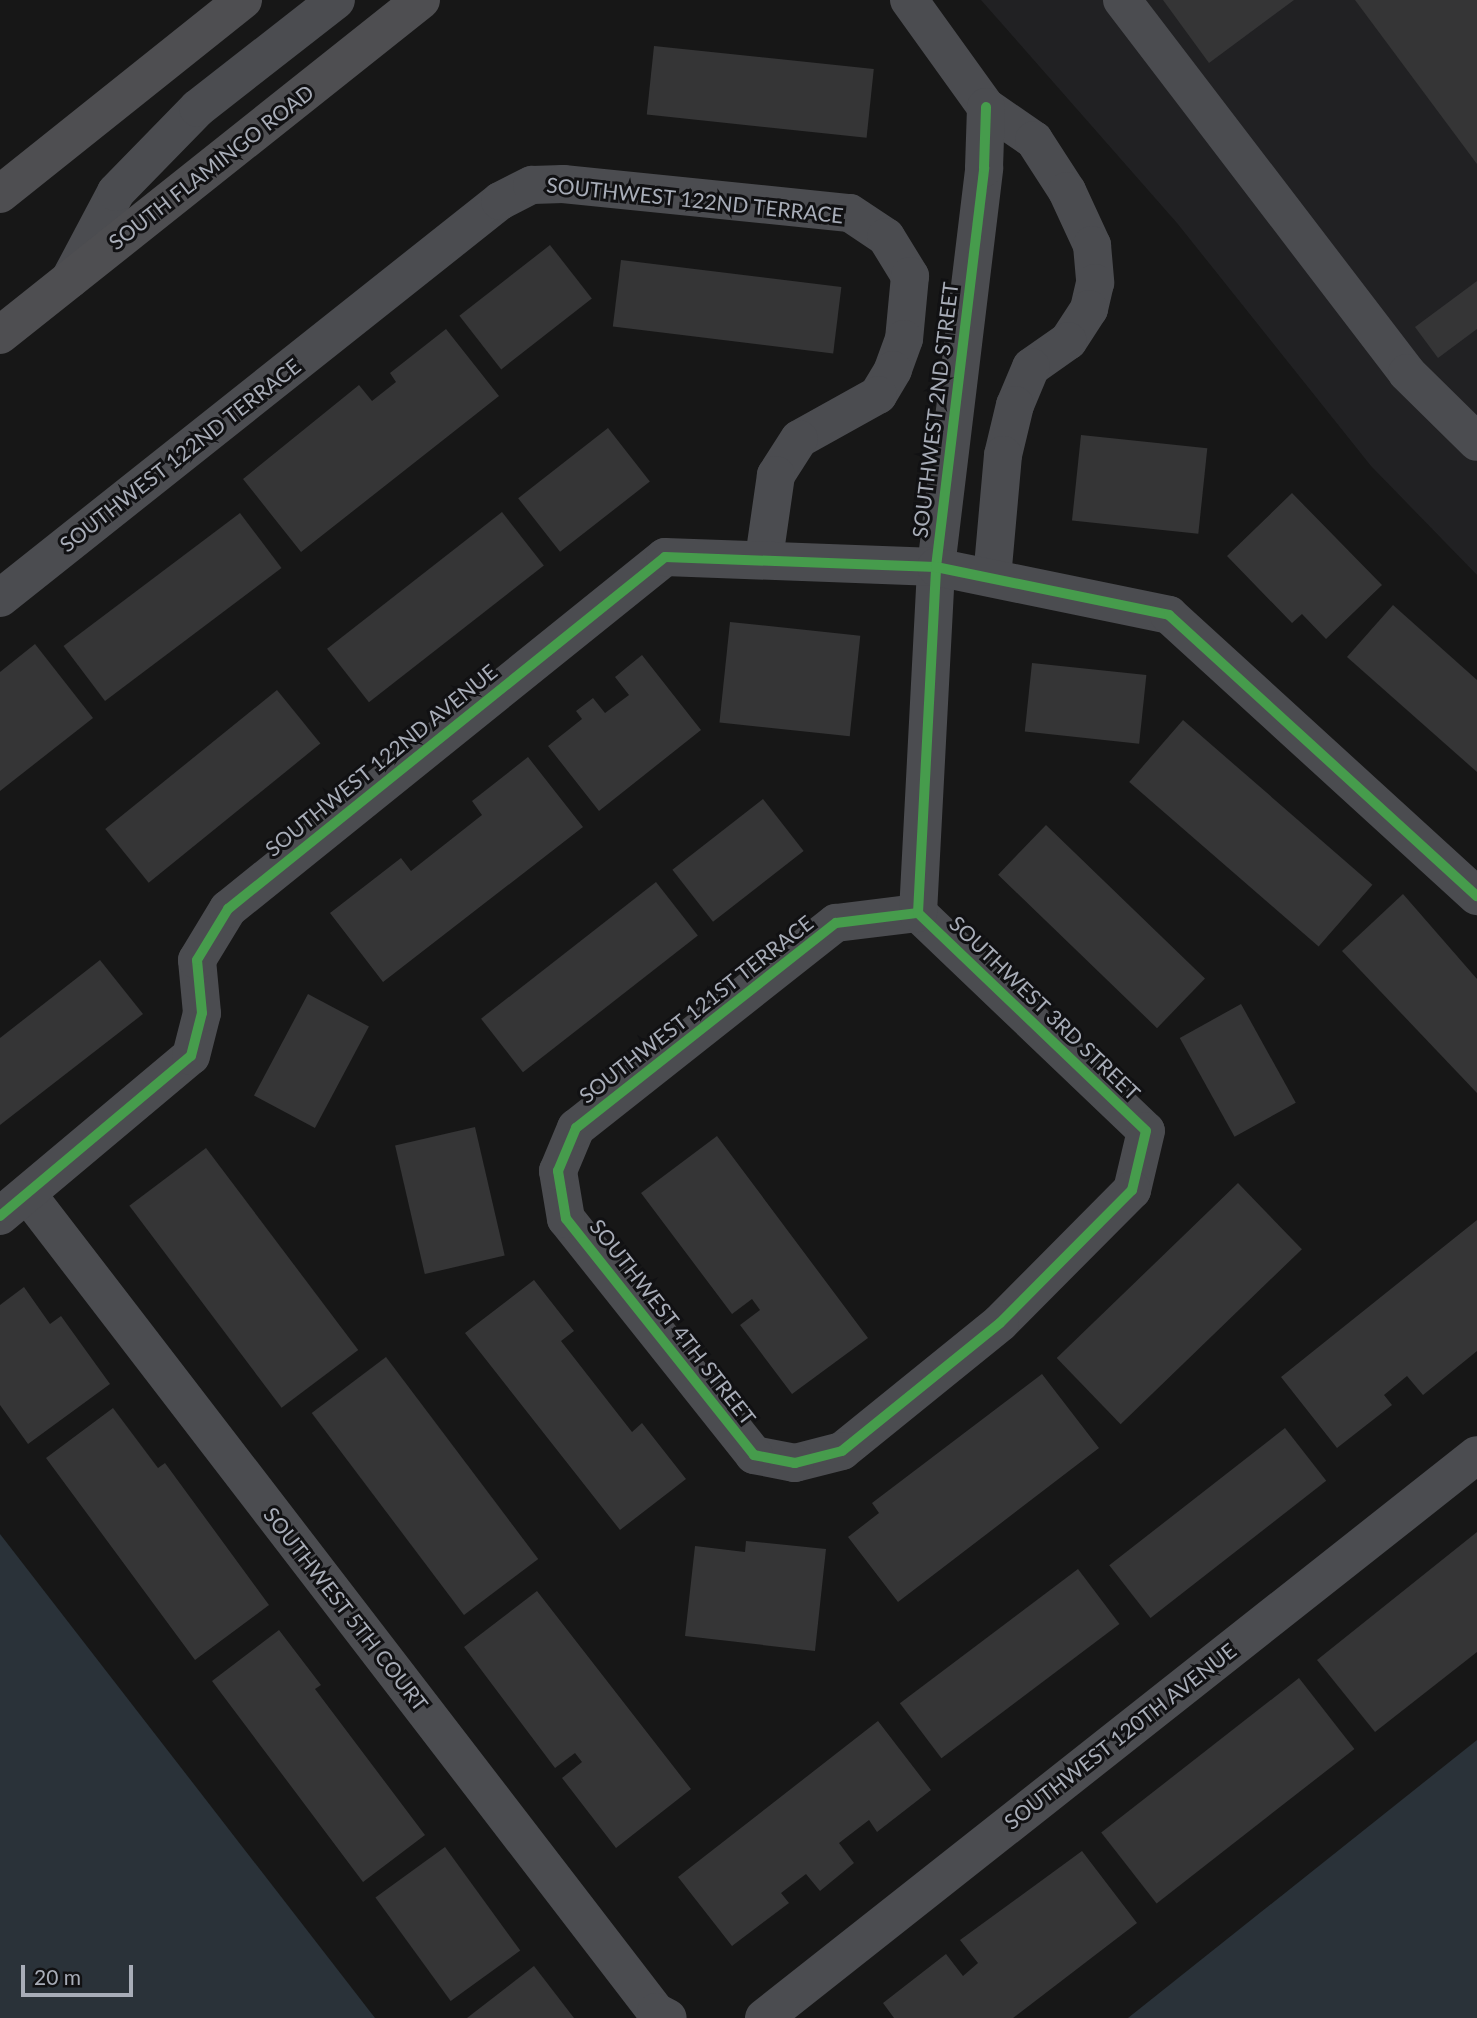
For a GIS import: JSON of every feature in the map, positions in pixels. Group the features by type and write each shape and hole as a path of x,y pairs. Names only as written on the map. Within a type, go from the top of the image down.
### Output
{"highway":[{"path":"0,194 243,0"},
{"name":"SOUTH FLAMINGO ROAD","path":"0,335 421,0"}],"street":[{"path":"71,279 116,192 198,108 336,0"},
{"path":"909,0 986,107 1034,140 1067,191 1092,245 1095,283 1089,309 1069,341 1031,367 1015,405 1003,455 992,578"},
{"path":"1122,0 1407,373 1477,442"},
{"name":"SOUTHWEST 2ND STREET","path":"986,107 984,169 936,567 1169,615 1477,896"},
{"name":"SOUTHWEST 122ND TERRACE","path":"0,598 500,201 532,185 563,184 850,213 886,237 909,276 904,339 893,370 878,395 799,439 776,475 764,558"},
{"name":"SOUTHWEST 122ND AVENUE","path":"14,1206 191,1056 202,1013 197,960 228,909 665,557 764,558 936,567"},
{"path":"918,913 936,567"},
{"name":"SOUTHWEST 3RD STREET","path":"795,1463 842,1451 1000,1323 1132,1190 1146,1131 918,913"},
{"name":"SOUTHWEST 121ST TERRACE","path":"558,1171 576,1128 836,923 918,913"},
{"name":"SOUTHWEST 4TH STREET","path":"558,1171 566,1219 754,1455 795,1463"},
{"name":"SOUTHWEST 5TH COURT","path":"14,1206 656,2012 668,2018"},
{"name":"SOUTHWEST 120TH AVENUE","path":"764,2018 1477,1455"}],"shaded area":[{"path":"981,0 1477,0 1477,575 1371,466 1177,223"},
{"path":"0,1534 375,2018 0,2018"},
{"path":"1477,1740 1477,2018 1128,2018"}],"building":[{"path":"1163,0 1294,0 1209,63"},
{"path":"1355,0 1477,0 1477,164"},
{"path":"654,46 874,69 867,138 647,115"},
{"path":"550,245 592,299 501,369 459,316"},
{"path":"621,260 841,287 833,354 613,327"},
{"path":"1477,281 1477,329 1438,358 1415,327"},
{"path":"446,329 499,396 301,552 243,479 359,385 372,401 396,382 390,373"},
{"path":"608,428 650,482 560,552 518,498"},
{"path":"1081,435 1207,448 1198,534 1072,521"},
{"path":"1292,493 1382,585 1326,639 1302,614 1292,623 1227,556"},
{"path":"502,512 544,566 369,702 327,649"},
{"path":"240,513 282,568 105,701 64,646"},
{"path":"1393,605 1477,680 1477,772 1347,657"},
{"path":"730,622 860,636 850,736 719,722"},
{"path":"35,644 93,718 0,791 0,672"},
{"path":"642,655 701,730 599,811 548,746 582,719 576,711 593,698 605,713 629,695 615,677"},
{"path":"1032,663 1146,675 1139,744 1025,732"},
{"path":"277,690 320,744 149,883 105,829"},
{"path":"1183,720 1372,885 1319,947 1129,782"},
{"path":"528,757 583,827 383,982 330,913 401,858 411,871 482,815 472,801"},
{"path":"763,799 804,851 713,922 672,870"},
{"path":"1046,825 1205,979 1157,1028 998,875"},
{"path":"656,882 698,936 523,1072 481,1019"},
{"path":"1403,894 1477,979 1477,1093 1342,951"},
{"path":"100,960 143,1014 0,1125 0,1038"},
{"path":"308,994 369,1026 315,1128 254,1096"},
{"path":"1241,1004 1296,1103 1235,1137 1180,1038"},
{"path":"475,1127 505,1256 425,1274 395,1145"},
{"path":"717,1136 868,1338 792,1394 740,1325 760,1310 752,1299 732,1314 641,1193"},
{"path":"206,1148 358,1350 282,1408 129,1206"},
{"path":"1238,1183 1302,1249 1121,1424 1057,1358"},
{"path":"1477,1220 1477,1351 1423,1395 1407,1376 1384,1395 1392,1405 1337,1448 1281,1377"},
{"path":"534,1280 574,1331 561,1341 632,1432 642,1423 686,1479 620,1530 465,1333"},
{"path":"24,1287 50,1324 61,1316 110,1384 28,1444 0,1405 0,1305"},
{"path":"386,1357 538,1559 464,1615 312,1413"},
{"path":"1042,1374 1099,1448 898,1602 848,1537 879,1513 872,1503"},
{"path":"113,1408 158,1468 165,1463 269,1605 195,1660 46,1458"},
{"path":"1285,1428 1326,1481 1151,1618 1109,1565"},
{"path":"1477,1532 1477,1652 1375,1732 1317,1660"},
{"path":"746,1541 826,1549 815,1651 685,1636 695,1546 745,1552"},
{"path":"1078,1569 1120,1624 941,1758 900,1703"},
{"path":"537,1591 691,1789 616,1848 562,1778 582,1762 575,1753 555,1768 464,1647"},
{"path":"279,1630 321,1685 315,1689 425,1835 363,1882 212,1681"},
{"path":"1299,1678 1354,1749 1157,1903 1101,1833"},
{"path":"878,1721 931,1790 877,1832 869,1820 839,1843 854,1863 820,1891 806,1874 781,1893 789,1903 732,1946 678,1877"},
{"path":"445,1847 520,1951 451,2001 375,1898"},
{"path":"1082,1851 1137,1923 1013,2018 894,2018 883,2003 946,1954 963,1976 978,1963 960,1940"},
{"path":"534,1966 574,2018 467,2018"}],"cycle path":[{"path":"918,913 1146,1131 1132,1190 1000,1323 842,1451 795,1463 754,1455 566,1219 558,1171 576,1128 836,923 918,913 936,567 984,168 986,107"},
{"path":"0,1216 191,1056 202,1013 197,960 228,909 665,557 936,567 1169,615 1477,896"}]}
